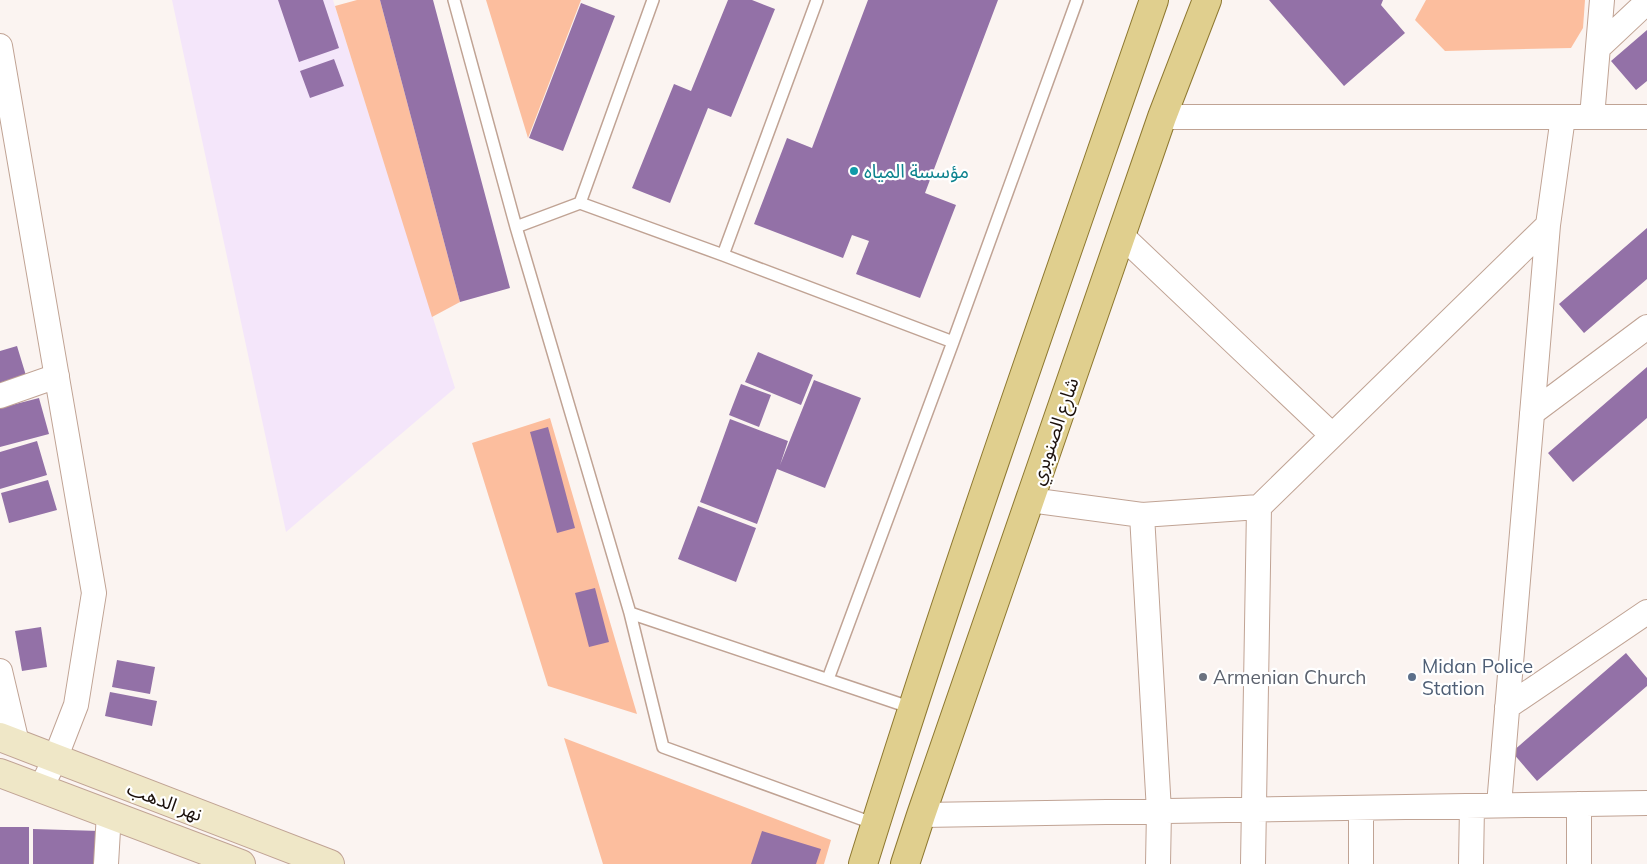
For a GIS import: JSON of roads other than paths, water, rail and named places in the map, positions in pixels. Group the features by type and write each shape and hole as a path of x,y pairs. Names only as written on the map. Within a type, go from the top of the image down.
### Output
{"main road":[{"path":"863,864 912,708 1046,311 1154,0"},
{"name":"شارع الصنوبري","path":"905,864 1162,117 1207,0"},
{"name":"نهر الدهب","path":"8,740 330,864"},
{"name":"نهر الدهب","path":"0,773 241,864"}],"street":[{"path":"1592,117 1602,0"},
{"path":"1598,48 1647,2"},
{"path":"0,46 6,111 57,376 94,593 76,705 41,788"},
{"path":"1162,117 1647,117"},
{"path":"1499,805 1548,225 1563,117"},
{"path":"1030,500 1142,515 1259,507 1548,225"},
{"path":"1122,235 1332,435"},
{"path":"1532,413 1647,327"},
{"path":"0,396 57,376"},
{"path":"1253,864 1259,507"},
{"path":"1142,515 1159,811 1158,864"},
{"path":"1507,707 1647,612"},
{"path":"0,671 8,740"},
{"path":"921,815 1647,803"},
{"path":"1578,864 1580,804"},
{"path":"1471,864 1472,806"},
{"path":"1361,808 1361,864"},
{"path":"106,864 109,813"}],"lane":[{"path":"454,0 516,227 630,613 663,748 875,824"},
{"path":"580,203 654,0"},
{"path":"723,255 817,0"},
{"path":"828,680 1077,0"},
{"path":"516,227 580,203 953,342"},
{"path":"630,613 912,708"}],"place":[{"name":"مؤسسة المياه","path":"854,171"},
{"name":"Armenian Church","path":"1203,677"},
{"name":"Midan Police Station","path":"1412,677"}]}
